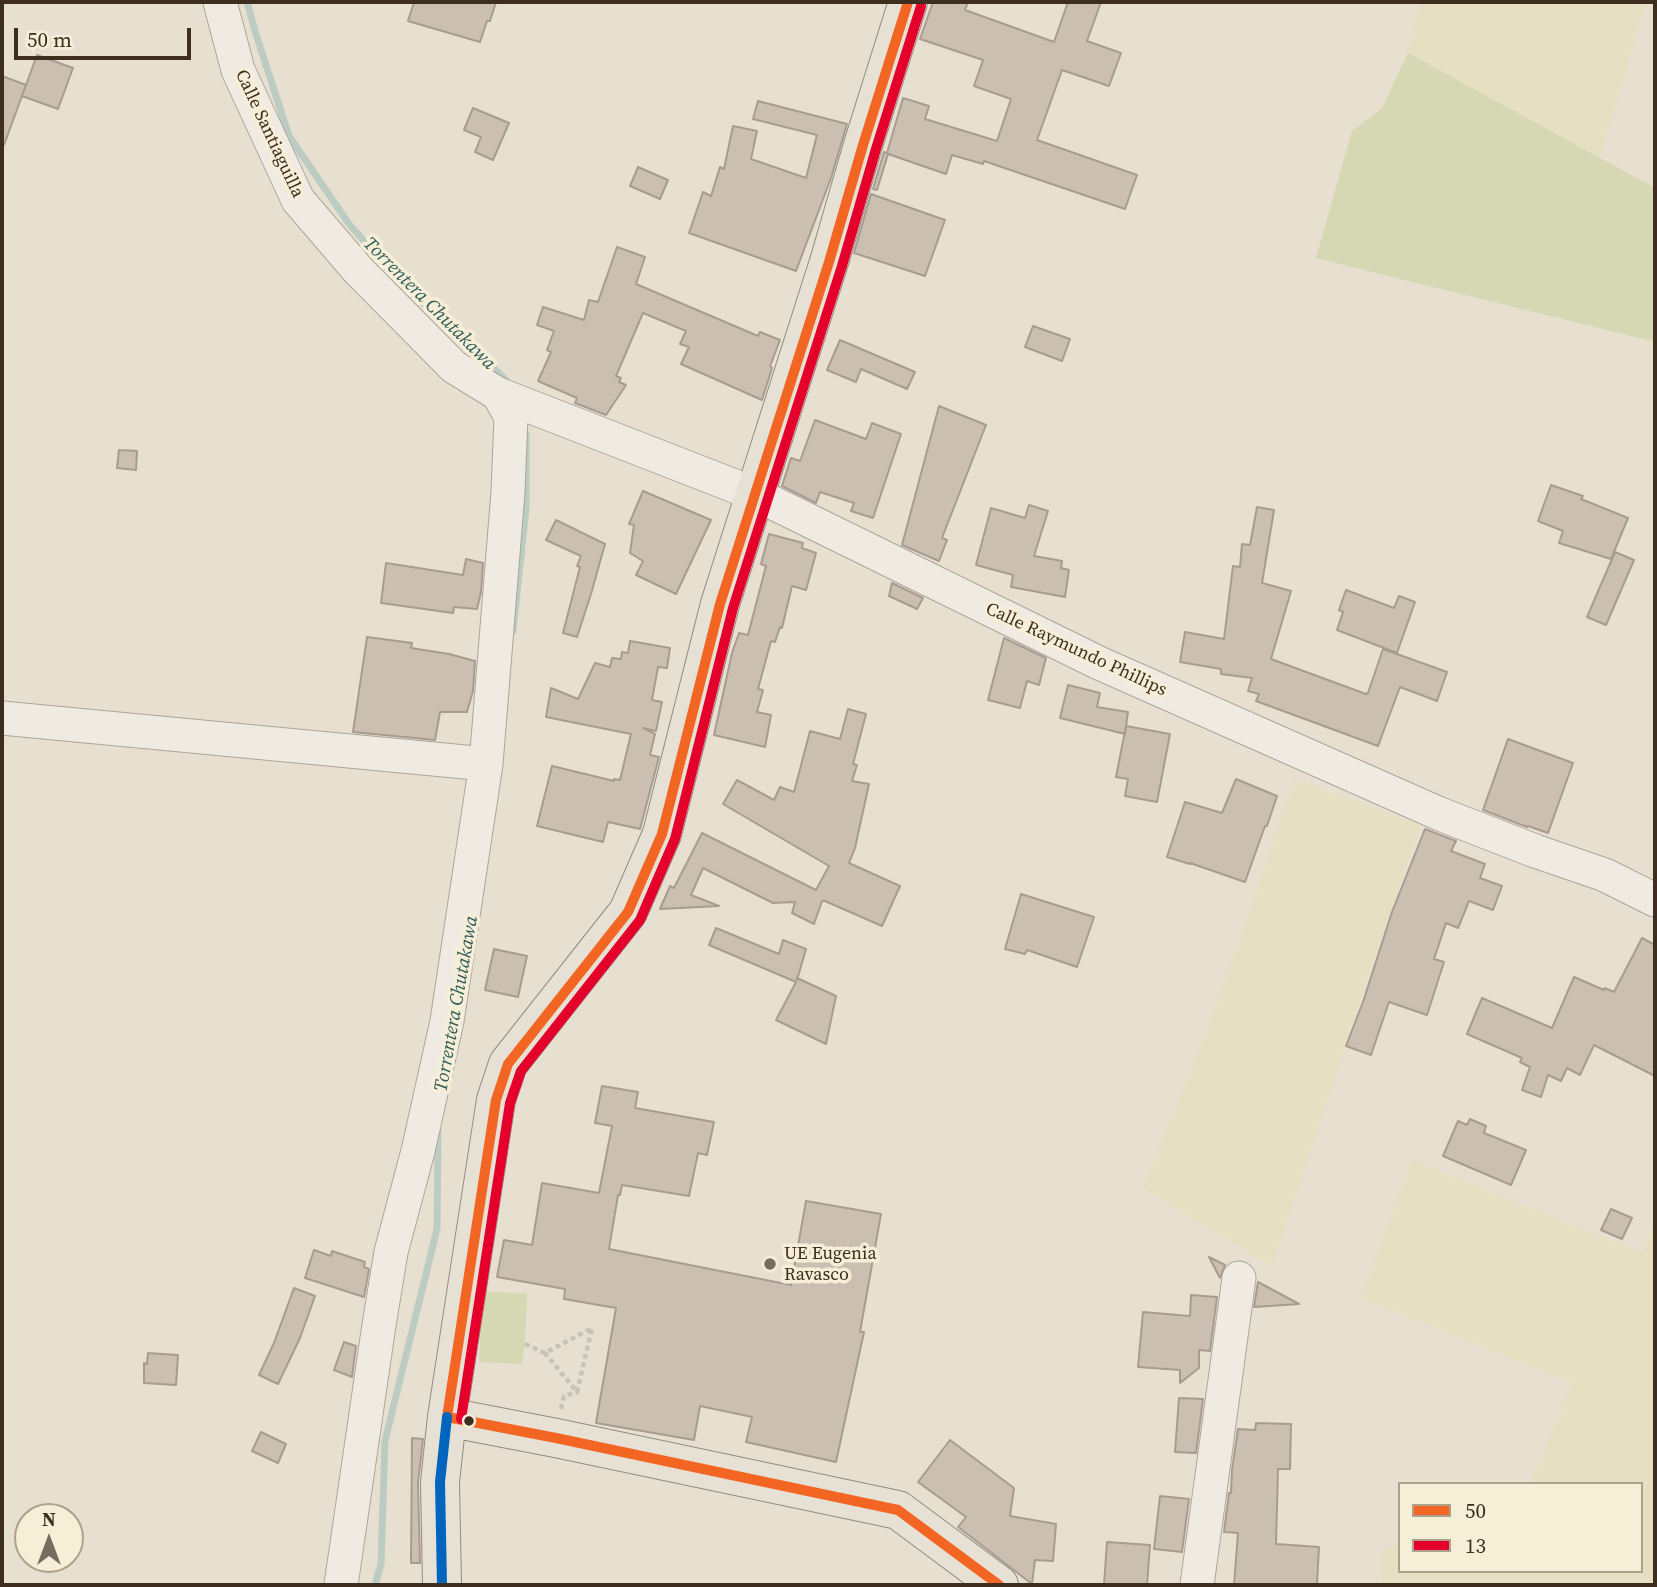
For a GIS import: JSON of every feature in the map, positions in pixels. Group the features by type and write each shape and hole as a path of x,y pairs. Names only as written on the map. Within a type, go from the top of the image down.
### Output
{"main road":[{"path":"442,1585 440,1482 447,1418 496,1100 508,1064 628,912 663,834 720,604 825,275 908,2"},
{"path":"447,1418 898,1510 999,1585"}],"street":[{"name":"Calle Santiaguilla","path":"220,2 238,70 298,200 358,270 454,367 501,395"},
{"name":"Calle Raymundo Phillips","path":"501,395 755,494 1099,663 1440,814 1605,875 1655,900"},
{"path":"341,1585 391,1252 418,1151 447,1021 486,764 508,492 511,417 501,395"},
{"path":"2,718 486,764"},
{"path":"1197,1585 1239,1278"}],"path":[{"path":"525,1344 545,1353 577,1392 592,1328 545,1353"}],"shaded area":[{"path":"1420,2 1646,2 1600,158 1408,53"},
{"path":"1295,779 1421,825 1272,1267 1143,1188 1205,1035"},
{"path":"1412,1160 1641,1252 1655,1226 1655,1585 1381,1585 1383,1549 1398,1545 1398,1573 1643,1573 1643,1482 1531,1482 1572,1383 1361,1298"}],"green space":[{"path":"1408,53 1655,188 1655,342 1316,258 1352,131 1382,108"},
{"path":"483,1291 527,1294 522,1364 479,1362"}],"building":[{"path":"414,2 496,2 480,42 408,21"},
{"path":"933,2 968,2 965,10 1054,42 1068,2 1101,2 1087,41 1121,53 1109,86 1062,70 1037,140 1137,175 1125,209 984,161 983,164 952,155 946,174 888,154 877,190 873,189 903,98 929,106 925,119 997,141 1011,99 974,86 983,60 920,39"},
{"path":"37,55 73,68 58,109 22,96"},
{"path":"2,76 26,85 4,145 2,144"},
{"path":"758,101 847,124 831,178 796,271 689,233 703,192 711,196 720,167 724,169 733,126 757,131 751,159 806,178 817,135 753,119"},
{"path":"473,108 509,123 493,160 475,152 481,137 464,130"},
{"path":"638,167 668,180 660,199 630,186"},
{"path":"871,194 945,220 925,276 854,253"},
{"path":"617,247 645,257 636,284 758,336 760,332 780,340 770,366 772,368 762,400 681,364 689,347 680,344 686,331 643,313 616,376 621,378 619,382 626,385 606,415 575,403 577,398 538,381 551,352 547,350 554,331 537,325 543,307 584,320 589,300 598,302"},
{"path":"1033,326 1070,339 1062,361 1025,347"},
{"path":"840,340 915,372 907,389 861,369 856,382 827,370"},
{"path":"939,406 986,425 942,538 947,540 939,561 902,545"},
{"path":"815,420 866,439 872,423 901,434 873,518 851,511 854,503 820,492 816,503 782,486 791,458 800,461"},
{"path":"119,450 137,451 136,470 117,468"},
{"path":"1551,485 1583,496 1581,499 1628,518 1611,559 1559,543 1563,531 1538,521"},
{"path":"643,491 711,520 676,594 636,575 643,561 630,553 634,525 629,524"},
{"path":"1029,505 1048,511 1034,556 1062,561 1061,568 1069,570 1065,597 1011,587 1013,575 976,565 991,508 1025,518"},
{"path":"1257,507 1274,510 1262,583 1291,591 1271,659 1366,694 1383,649 1447,672 1437,701 1400,687 1378,746 1256,701 1259,694 1248,691 1252,678 1221,674 1221,669 1180,662 1185,632 1224,639 1233,566 1240,567 1242,544 1250,545"},
{"path":"556,520 605,544 577,637 563,633 581,556 546,540"},
{"path":"769,534 803,543 802,548 816,553 806,590 792,586 782,628 780,627 775,642 771,641 758,689 763,690 757,712 771,715 765,747 714,735 732,653 739,633 748,635 766,566 761,564"},
{"path":"1615,552 1634,560 1606,625 1587,617"},
{"path":"466,559 483,563 477,609 454,607 453,613 381,603 386,563 463,575"},
{"path":"892,583 923,598 917,609 889,596"},
{"path":"1346,590 1394,608 1399,596 1415,602 1397,653 1337,630 1343,612 1339,610"},
{"path":"367,637 412,643 411,648 475,661 473,691 467,712 440,712 435,740 353,732"},
{"path":"1004,638 1046,658 1039,685 1027,681 1020,708 988,700"},
{"path":"630,641 670,648 667,668 658,667 652,700 662,702 656,731 643,728 655,734 650,755 659,757 640,829 608,822 603,842 537,826 552,766 614,781 620,780 631,734 546,717 551,688 578,699 595,663 610,667 612,658 621,659 622,652 628,653"},
{"path":"1068,685 1100,693 1097,707 1128,712 1125,734 1060,718"},
{"path":"848,709 866,714 853,764 857,765 852,781 869,784 855,848 849,863 900,886 882,926 825,901 822,901 814,924 792,913 795,902 773,903 703,868 691,895 719,906 660,909 670,886 674,888 702,833 816,890 829,866 723,804 737,780 774,800 780,787 794,792 810,731 840,739"},
{"path":"1126,726 1170,734 1157,802 1125,796 1128,779 1116,777"},
{"path":"1508,739 1573,763 1548,833 1483,810"},
{"path":"1236,779 1277,796 1245,882 1167,857 1185,802 1222,813"},
{"path":"1425,829 1456,841 1451,851 1485,864 1480,878 1502,886 1493,910 1469,901 1458,928 1446,923 1434,959 1444,962 1427,1015 1389,1002 1371,1055 1346,1046 1392,912"},
{"path":"1021,894 1094,917 1077,967 1027,950 1025,954 1005,949"},
{"path":"716,928 779,954 783,940 806,949 798,978 836,996 826,1044 776,1020 796,982 709,945"},
{"path":"1642,938 1655,945 1655,1076 1594,1045 1580,1075 1567,1068 1561,1081 1548,1075 1541,1097 1522,1090 1530,1067 1520,1062 1522,1058 1467,1034 1482,998 1552,1028 1574,977 1614,992"},
{"path":"494,949 527,956 518,997 485,990"},
{"path":"602,1086 638,1092 635,1108 714,1122 707,1155 698,1153 689,1196 622,1185 609,1249 791,1285 806,1201 881,1214 860,1332 864,1332 836,1462 746,1442 752,1417 700,1406 694,1440 596,1423 616,1308 564,1299 565,1289 497,1277 504,1240 532,1245 542,1183 599,1193 612,1126 595,1123"},
{"path":"1470,1119 1486,1126 1484,1133 1526,1150 1511,1185 1443,1156 1458,1121 1467,1125"},
{"path":"1611,1209 1632,1218 1622,1239 1601,1230"},
{"path":"314,1250 331,1256 332,1251 365,1262 364,1267 369,1269 364,1297 305,1278"},
{"path":"1209,1257 1225,1265 1220,1278"},
{"path":"1258,1282 1299,1304 1254,1307"},
{"path":"294,1288 315,1296 300,1338 278,1384 259,1375"},
{"path":"1191,1295 1217,1297 1210,1351 1199,1350 1199,1368 1180,1383 1180,1370 1138,1367 1143,1312 1190,1316"},
{"path":"344,1342 356,1346 352,1377 334,1370"},
{"path":"148,1353 178,1355 176,1385 144,1383 144,1363 147,1364"},
{"path":"1179,1398 1203,1399 1196,1453 1175,1452"},
{"path":"1256,1423 1291,1424 1290,1469 1278,1469 1276,1544 1319,1547 1317,1585 1234,1585 1238,1533 1224,1532 1232,1470 1238,1429 1255,1430"},
{"path":"261,1432 286,1444 278,1463 252,1451"},
{"path":"412,1438 423,1439 418,1482 420,1563 411,1563"},
{"path":"950,1440 1014,1488 1010,1516 1056,1524 1053,1561 1035,1560 1032,1584 958,1527 966,1517 918,1482"},
{"path":"1160,1496 1189,1499 1182,1552 1154,1549"},
{"path":"1107,1542 1150,1545 1147,1585 1104,1585"}],"waterway":[{"name":"Torrentera Chutakawa","path":"247,2 289,136 349,224 404,286 506,380"},
{"name":"Torrentera Chutakawa","path":"513,631 526,508 526,434"},
{"name":"Torrentera Chutakawa","path":"375,1585 381,1564 385,1441 437,1229 438,1130"}],"transit line":[{"name":"50","path":"447,1417 496,1100 508,1064 628,912 662,834 720,604 908,2"},
{"name":"13","path":"461,1419 510,1103 521,1071 640,920 675,839 733,608 921,6"},
{"name":"50","path":"447,1417 898,1510 999,1585"},
{"path":"442,1585 440,1482 447,1417"}],"place":[{"name":"UE Eugenia Ravasco","path":"770,1264"}]}
